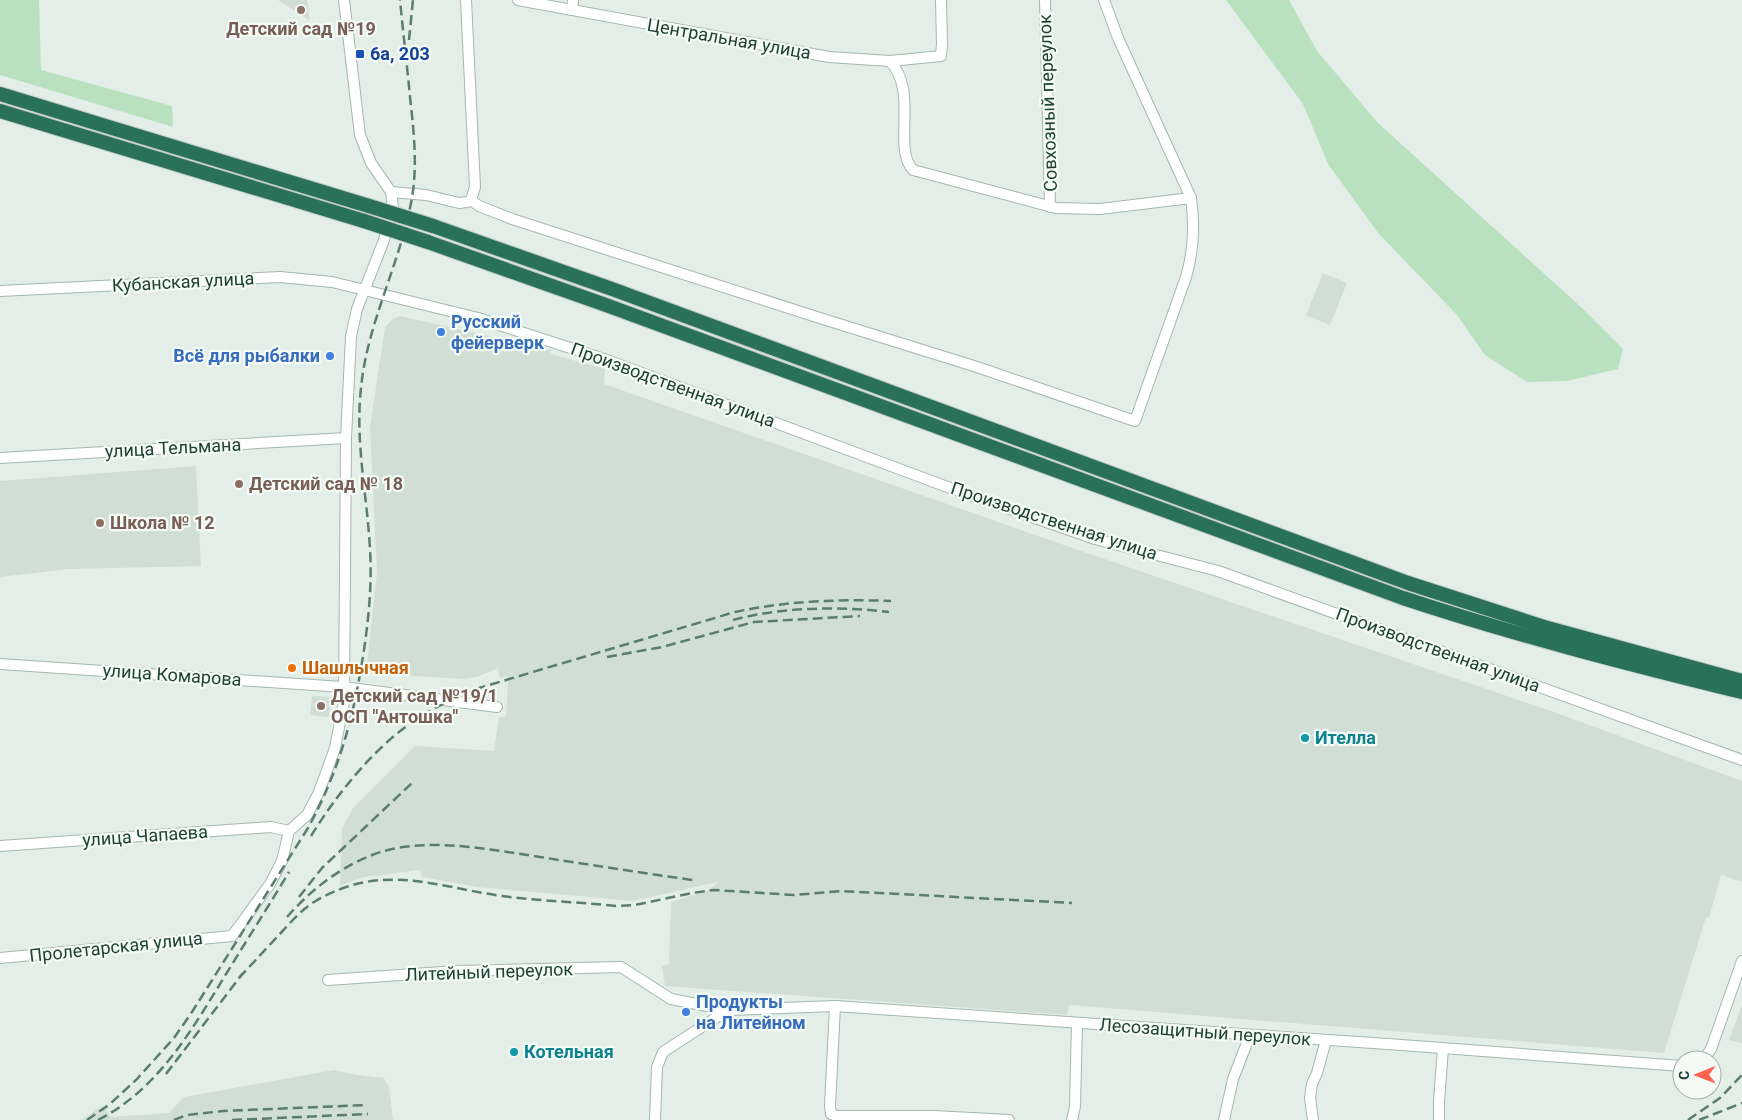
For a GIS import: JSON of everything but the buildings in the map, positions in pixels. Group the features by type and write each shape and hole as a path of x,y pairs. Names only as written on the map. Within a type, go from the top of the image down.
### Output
{"highway":[{"path":"0,94 433,226 621,293 1408,583 1544,627 1742,680"},
{"path":"0,111 428,242 598,302 1403,598 1539,641 1742,692"}],"street":[{"path":"289,831 306,815 319,792 336,748 344,702 346,438 351,336 356,309 384,240 393,207 391,192 371,163 360,135 344,0"},
{"path":"466,0 475,187 470,200"},
{"name":"Центральная улица","path":"518,0 572,5 829,57 890,61 941,56 940,0"},
{"name":"Совхозный переулок","path":"1045,0 1050,207"},
{"path":"391,192 426,195 459,202 470,200 479,206 512,220 823,320 977,367 1136,421 1192,256 1194,217 1191,198 1118,38 1104,0"},
{"path":"890,61 898,70 902,82 905,101 905,152 908,165 913,170 1050,207 1100,208 1191,198"},
{"name":"Кубанская улица","path":"0,291 280,277 332,282 364,291"},
{"name":"Производственная улица","path":"364,291 478,318 582,351 960,492 1095,539 1218,571 1742,760"},
{"name":"улица Тельмана","path":"0,458 346,438"},
{"name":"улица Комарова","path":"0,664 343,687 497,707"},
{"name":"улица Чапаева","path":"0,846 271,826 289,831"},
{"name":"Пролетарская улица","path":"0,958 232,936 270,884 282,861 289,831"},
{"path":"1711,1050 1742,961"},
{"name":"Литейный переулок","path":"328,980 457,971 621,967 646,983"},
{"name":"Лесозащитный переулок","path":"646,983 672,999 728,1010 835,1006 1672,1065"},
{"path":"835,1006 831,1114 837,1116 934,1116 1009,1120"},
{"path":"655,1120 657,1067 663,1052 728,1010"},
{"path":"1072,1120 1075,1106 1077,1023"},
{"path":"1224,1120 1233,1079 1250,1035"},
{"path":"1313,1120 1310,1098 1312,1084 1326,1040"},
{"path":"1439,1120 1444,1048"}],"shaded area":[{"name":"Детский сад №19","path":"278,0 307,0 310,21"},
{"path":"1323,273 1347,283 1330,325 1306,315"},
{"path":"400,316 551,350 551,354 605,369 604,384 1087,553 1554,712 1742,781 1742,882 1721,875 1709,918 1706,917 1664,1053 1069,1005 1067,1015 665,986 662,966 669,964 671,902 707,891 718,882 633,901 477,887 422,877 420,870 365,877 340,885 342,828 353,808 415,746 494,751 499,717 506,716 507,676 500,678 498,668 477,677 463,679 366,673 377,573 370,427 385,327 393,319"},
{"name":"Школа № 12","path":"196,466 201,566 69,569 0,577 0,481"},
{"name":"Детский сад №19/1 ОСП \"Антошка\"","path":"312,696 331,697 329,717 310,715"},
{"path":"1742,1005 1742,1043 1729,1040"},
{"path":"334,1070 384,1078 389,1087 393,1120 81,1120 103,1106 111,1117 169,1113 184,1097"}],"green space":[{"path":"0,0 39,0 41,70 172,106 173,127 0,75"},
{"path":"1226,0 1289,0 1317,51 1378,123 1582,308 1623,349 1618,369 1567,381 1527,382 1485,355 1457,315 1379,234 1328,164 1303,104"}],"railway":[{"path":"87,1120 110,1104 136,1080 174,1038 192,1012 308,828 329,785 344,742 360,674 370,587 369,529 359,428 361,388 364,364 376,318 406,226 413,190 415,164 400,0"},
{"path":"409,40 413,0"},
{"path":"311,836 345,788 386,743 424,714 479,688 735,612 774,605 813,602 891,601"},
{"path":"733,620 790,610 830,608 889,612"},
{"path":"607,657 662,647 754,622 860,616"},
{"path":"299,897 322,868 412,783"},
{"path":"287,917 323,883 351,865 381,852 415,846 451,845 486,849 693,880"},
{"path":"98,1120 120,1107 140,1091 175,1053 204,1010 289,872"},
{"path":"239,978 295,918 314,902 338,890 362,883 384,880 407,880 516,898 616,906 635,905 714,890 794,895 841,891 1072,903"},
{"path":"166,1074 243,973"},
{"path":"1688,1120 1720,1098 1742,1075"},
{"path":"1699,1120 1742,1103"},
{"path":"174,1120 187,1115 223,1111 366,1105"},
{"path":"232,1120 368,1114"}],"place":[{"name":"Детский сад №19","path":"301,10"},
{"name":"6a, 203","path":"360,54"},
{"name":"Русский фейерверк","path":"441,332"},
{"name":"Всё для рыбалки","path":"330,356"},
{"name":"Детский сад № 18","path":"239,484"},
{"name":"Школа № 12","path":"100,523"},
{"name":"Шашлычная","path":"292,668"},
{"name":"Детский сад №19/1 ОСП \"Антошка\"","path":"321,706"},
{"name":"Ителла","path":"1305,738"},
{"name":"Продукты на Литейном","path":"686,1012"},
{"name":"Котельная","path":"514,1052"}]}
